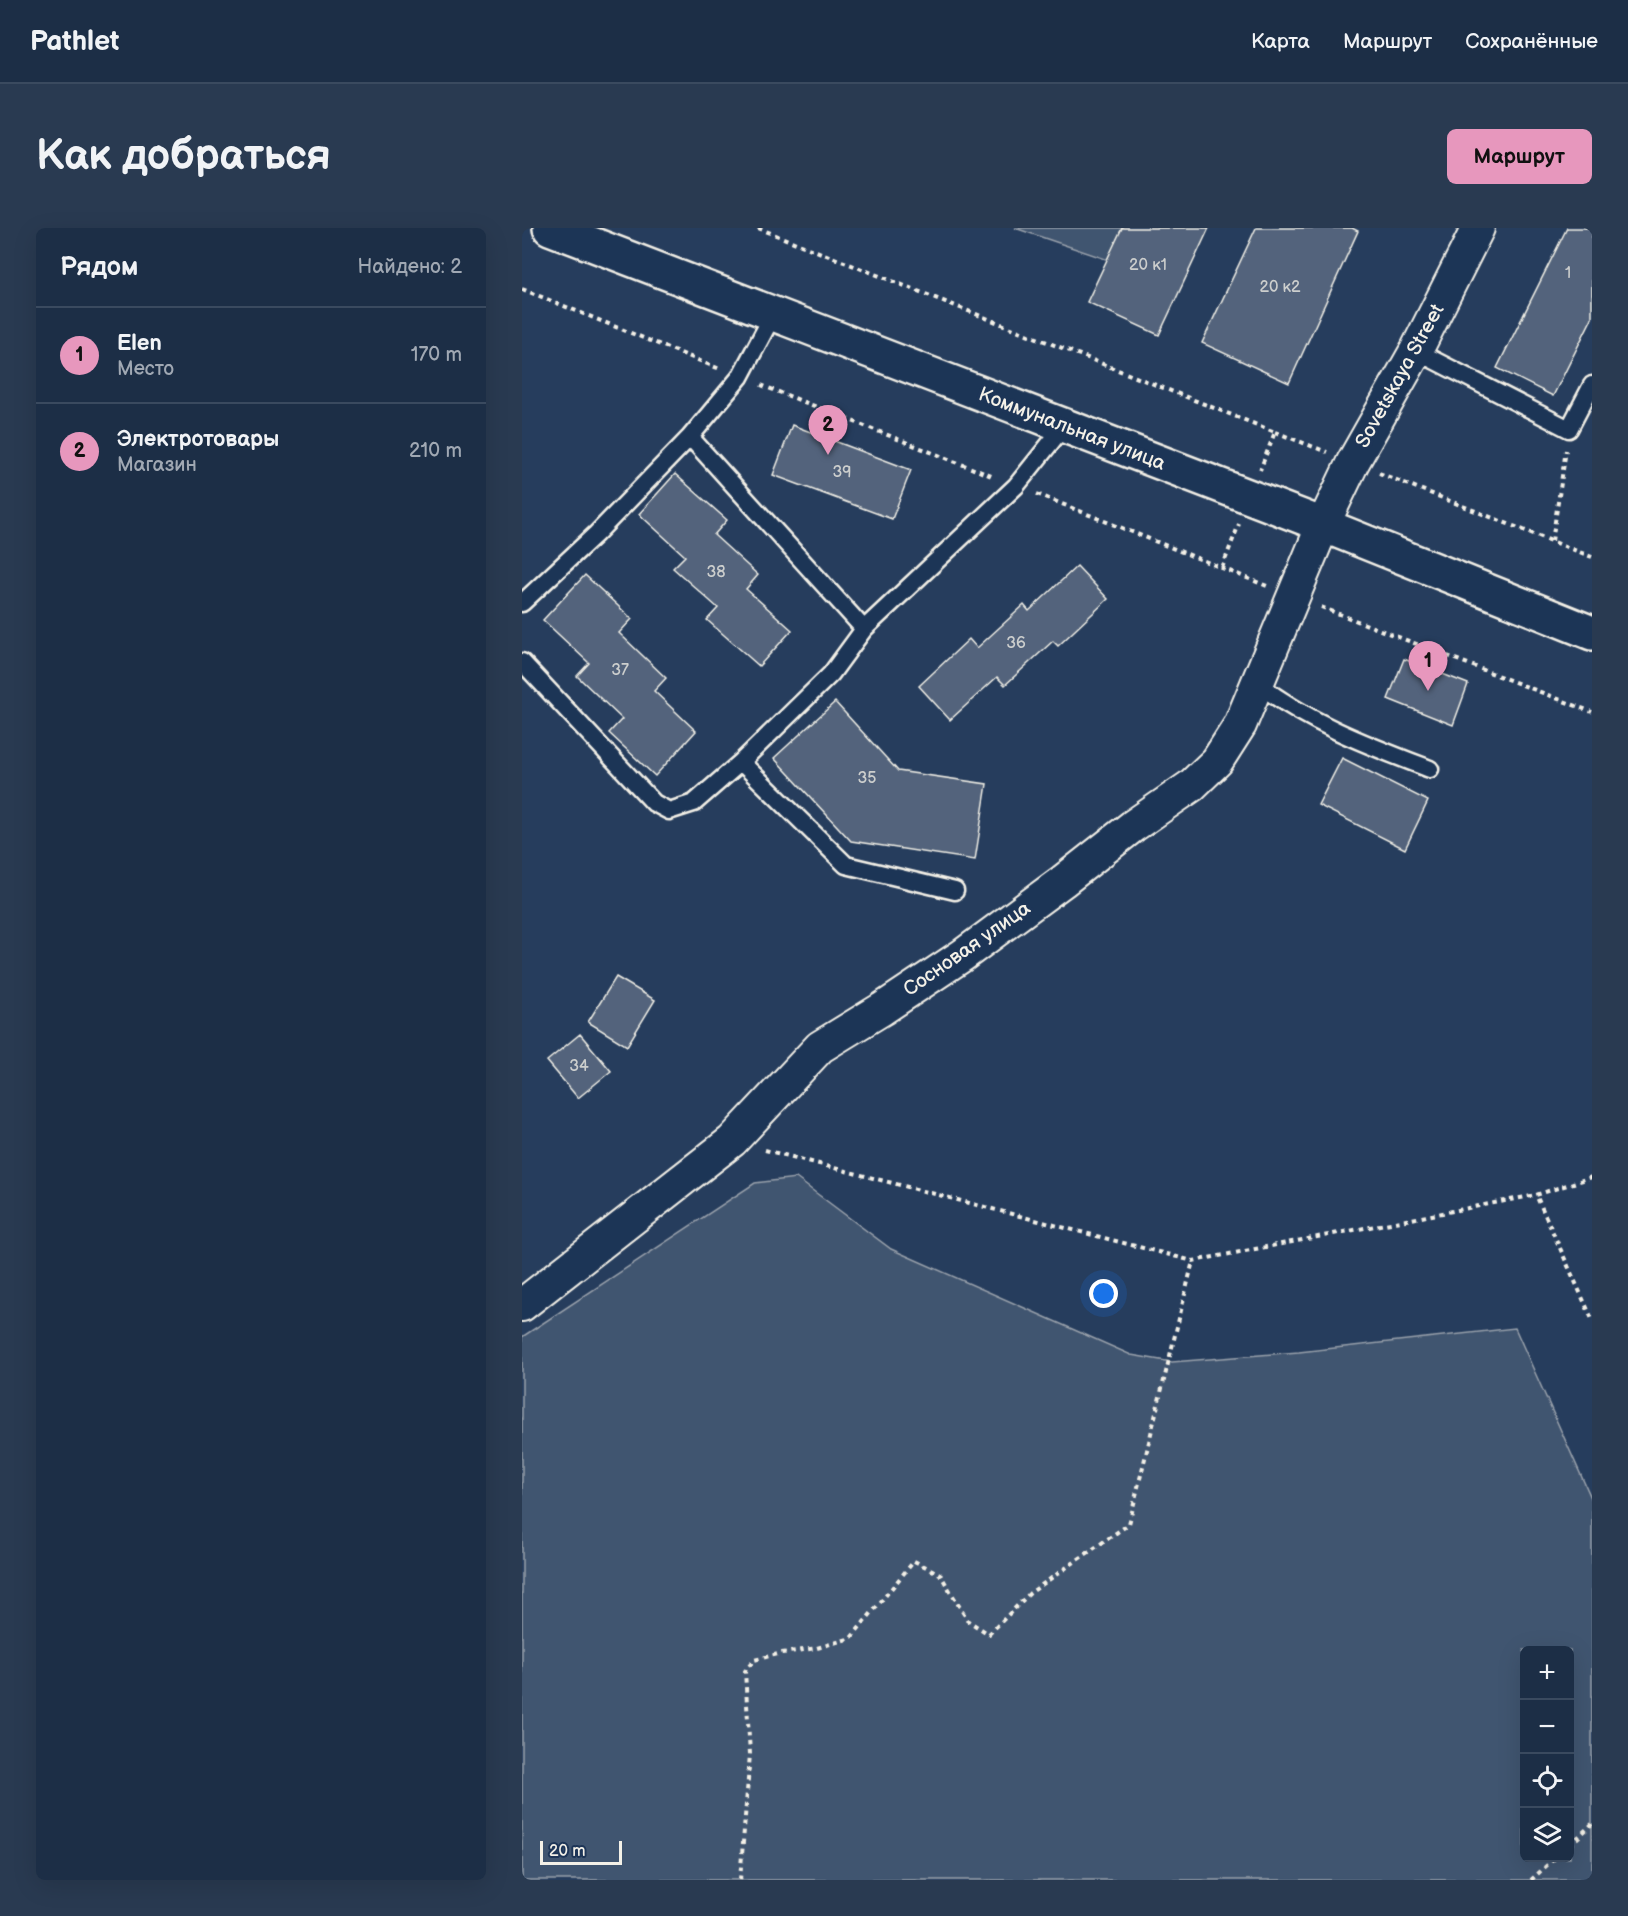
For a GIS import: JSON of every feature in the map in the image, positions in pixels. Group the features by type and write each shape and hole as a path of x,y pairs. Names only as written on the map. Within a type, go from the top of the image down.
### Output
{"street":[{"name":"Коммунальная улица","path":"549,228 1323,525 1592,633"},
{"name":"Sovetskaya Street","path":"1323,525 1353,462 1416,351 1478,228"},
{"name":"Сосновая улица","path":"522,1305 732,1141 820,1047 963,955 1134,826 1191,786 1217,761 1240,725 1323,525"}],"lane":[{"path":"522,603 596,534 690,437 740,377 773,315"},
{"path":"1416,351 1569,429 1592,385"},
{"path":"522,662 654,803 669,811 694,803 741,762 831,674 864,629 1016,486 1064,426"},
{"path":"690,437 864,629"},
{"path":"1257,683 1278,699 1360,743 1430,769"},
{"path":"741,762 846,865 955,891"}],"path":[{"path":"758,228 1592,558"},
{"path":"522,289 1295,597 1592,712"},
{"path":"1552,542 1569,429"},
{"path":"1222,568 1275,432"},
{"path":"732,1141 1193,1261 1536,1195 1592,1177"},
{"path":"1536,1195 1592,1319"},
{"path":"740,1880 750,1754 745,1671 754,1660 817,1648 851,1638 914,1561 940,1574 968,1621 989,1635 1030,1593 1129,1524 1193,1261"},
{"path":"1574,1840 1592,1824"},
{"path":"1531,1880 1550,1862"}],"shaded area":[{"path":"1015,228 1166,228 1129,267"},
{"path":"796,1178 891,1249 1131,1355 1172,1362 1299,1352 1515,1328 1592,1500 1592,1880 522,1880 522,1337 755,1183"}],"building":[{"path":"1122,228 1209,228 1159,335 1087,302"},
{"path":"1256,228 1352,228 1358,231 1289,383 1202,343"},
{"path":"1567,228 1592,228 1592,318 1553,396 1497,368"},
{"path":"792,425 911,470 892,519 773,475"},
{"path":"675,474 727,520 714,535 758,575 746,589 792,630 759,666 707,620 718,608 673,568 685,556 639,514"},
{"path":"1077,566 1108,599 1058,646 1053,641 1005,685 997,677 950,720 919,686 969,639 977,648 1024,605 1029,611"},
{"path":"585,575 632,619 619,633 666,678 654,691 696,731 655,776 609,733 622,719 577,676 589,663 543,620"},
{"path":"1404,659 1468,684 1453,725 1388,699"},
{"path":"835,702 898,771 987,784 975,860 851,841 774,758"},
{"path":"1342,758 1428,801 1405,849 1318,805"},
{"path":"616,977 655,1000 627,1046 588,1022"},
{"path":"580,1034 611,1071 578,1098 547,1061"}],"place":[{"name":"Электротовары","path":"828,455"},
{"name":"Elen","path":"1428,691"}]}
